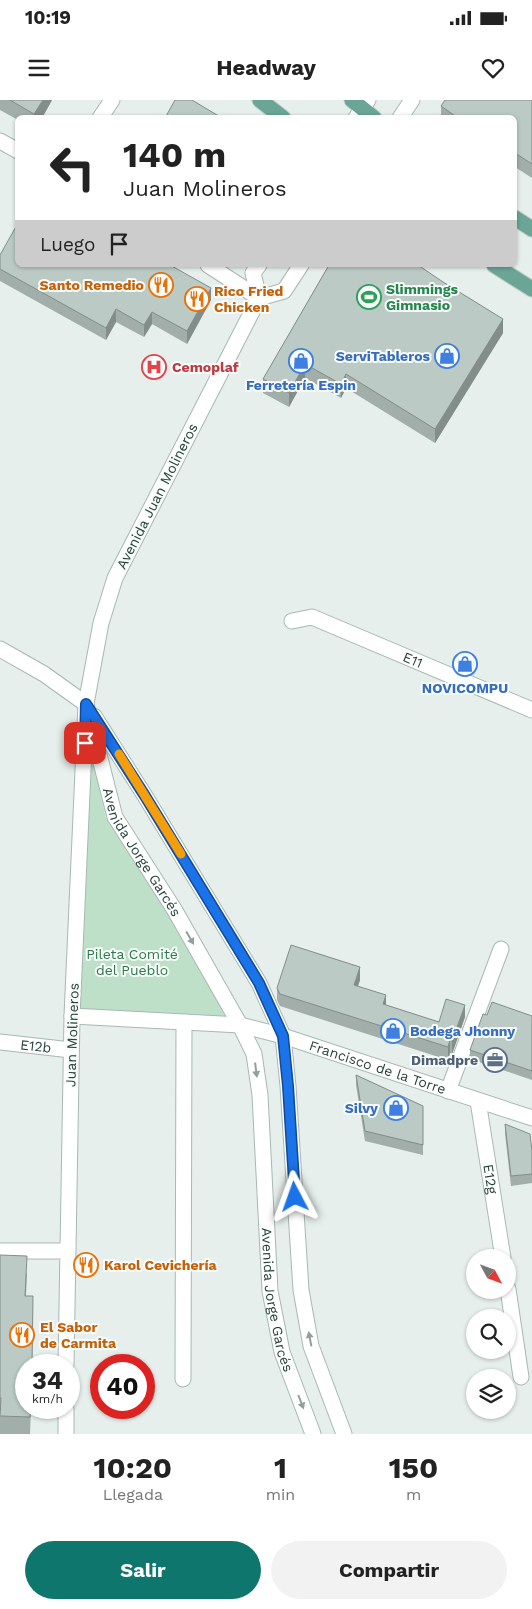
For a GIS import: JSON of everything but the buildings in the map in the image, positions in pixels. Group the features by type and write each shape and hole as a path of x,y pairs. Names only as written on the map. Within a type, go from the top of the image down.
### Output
{"main road":[{"path":"260,100 279,115"},
{"path":"360,106 370,115"},
{"path":"517,219 532,229"},
{"path":"497,267 532,289"}],"street":[{"path":"102,115 112,100"},
{"path":"402,115 412,100"},
{"path":"0,141 15,149"},
{"path":"213,267 259,298 284,291 299,267"},
{"path":"258,267 253,273 259,298"},
{"name":"Avenida Juan Molineros","path":"86,704 101,623 115,578 259,298"},
{"name":"E11","path":"292,621 312,617 532,710"},
{"path":"0,648 44,674 86,704"},
{"name":"Juan Molineros","path":"66,1354 72,1016 86,704"},
{"name":"Avenida Jorge Garcés","path":"86,704 115,817 174,909 240,1025 254,1054 260,1095 270,1291 282,1352 313,1434"},
{"name":"Avenida Jorge Garcés","path":"86,704 145,796 259,983 283,1036 301,1290 311,1346 344,1434"},
{"path":"448,1091 501,950"},
{"name":"Francisco de la Torre","path":"72,1016 240,1025 283,1036 532,1118"},
{"path":"183,1378 184,1022"},
{"name":"E12b","path":"0,1042 71,1050"},
{"name":"E12g","path":"478,1101 502,1249"},
{"path":"0,1251 67,1251"},
{"path":"509,1299 521,1377"},
{"path":"66,1419 66,1434"}],"green space":[{"name":"Pileta Comité del Pueblo","path":"87,734 106,818 240,1025 72,1016"}],"slow traffic":[{"path":"119,754 181,854"}],"place":[{"name":"Santo Remedio","path":"161,285"},
{"name":"Slimmings Gimnasio","path":"369,297"},
{"name":"Rico Fried Chicken","path":"197,299"},
{"name":"ServiTableros","path":"447,356"},
{"name":"Ferretería Espin","path":"301,361"},
{"name":"Cemoplaf","path":"154,367"},
{"name":"NOVICOMPU","path":"465,664"},
{"name":"Bodega Jhonny","path":"393,1031"},
{"name":"Dimadpre","path":"495,1060"},
{"name":"Silvy","path":"396,1108"},
{"name":"Karol Cevichería","path":"86,1265"},
{"name":"El Sabor de Carmita","path":"22,1335"}],"route":[{"path":"85,743 86,704 145,796 259,983 283,1036 295,1197"}]}
